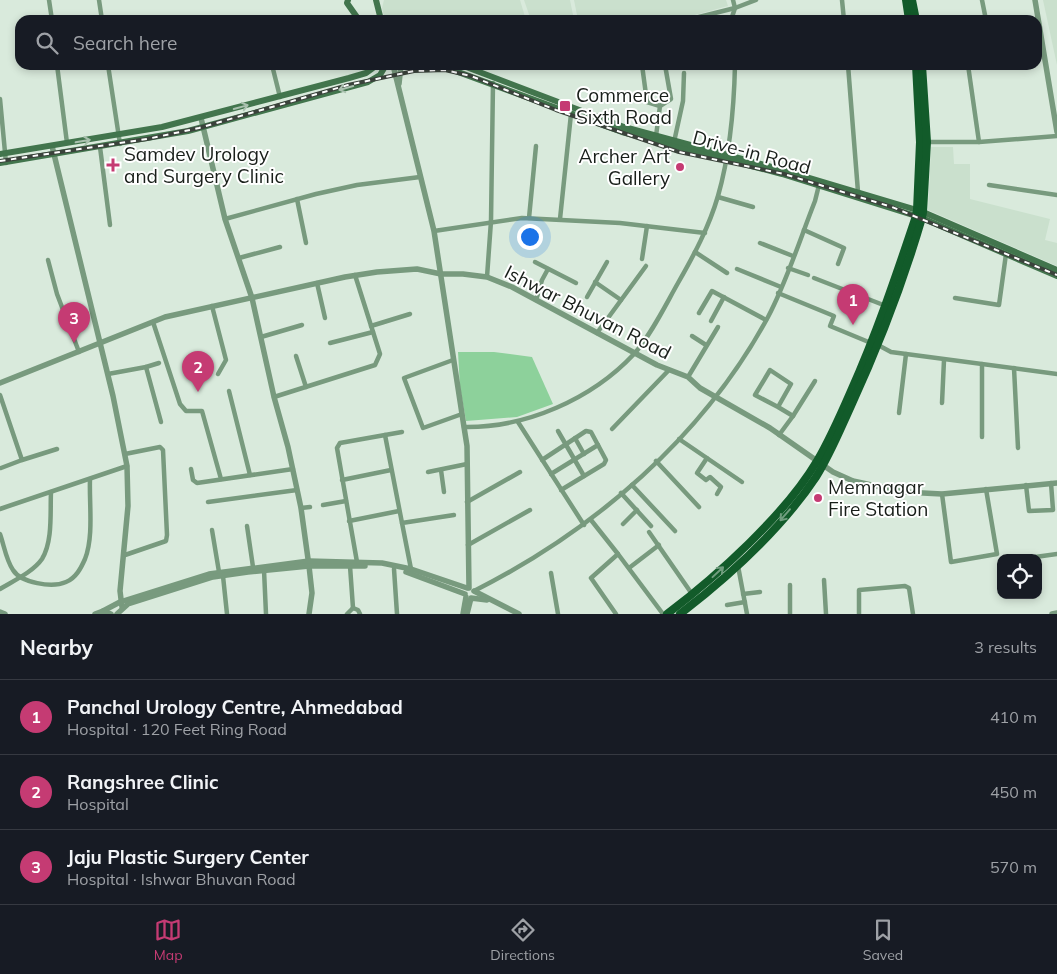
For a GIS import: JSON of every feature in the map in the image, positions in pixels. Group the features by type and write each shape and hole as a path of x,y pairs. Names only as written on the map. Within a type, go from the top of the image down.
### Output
{"main road":[{"path":"376,0 380,15"},
{"path":"906,0 908,15"},
{"path":"912,0 915,15"},
{"path":"346,1 356,15"},
{"path":"2,154 119,135 201,118 366,73 370,70"},
{"path":"3,163 203,128 368,82 380,75 383,70"},
{"name":"Drive-in Road","path":"454,70 622,132 858,192 919,214 1057,270"},
{"name":"Drive-in Road","path":"473,70 561,105 674,142 919,214"},
{"path":"875,344 886,306 919,214 920,142 916,70"},
{"path":"680,614 737,565 801,498 820,463 875,344 919,214 927,142 922,70"},
{"path":"919,214 1057,276"},
{"path":"665,614 692,594 760,531 820,463"}],"street":[{"path":"49,0 51,15"},
{"path":"99,0 101,15"},
{"path":"379,10 380,0"},
{"path":"733,0 735,8 733,15"},
{"path":"707,15 735,8 756,0"},
{"path":"842,0 844,15"},
{"path":"982,0 985,15"},
{"path":"1035,0 1037,15"},
{"path":"927,142 978,142 1057,134 1042,64"},
{"path":"58,70 67,144"},
{"path":"109,70 120,144"},
{"path":"273,70 280,97"},
{"path":"394,70 434,231 464,427 467,464 469,593 467,614"},
{"path":"399,92 401,70"},
{"path":"643,70 648,102 660,106"},
{"path":"656,136 660,106 671,99 666,70"},
{"path":"464,427 489,427 518,422 569,401 610,375 634,353 671,296 695,252 705,232 718,197 734,114 735,70"},
{"path":"848,70 858,192"},
{"path":"969,70 978,142"},
{"path":"674,142 683,101 684,73"},
{"path":"487,277 491,221 493,83"},
{"path":"0,99 3,163"},
{"path":"560,219 571,114"},
{"path":"201,118 225,219 252,298 274,397 293,469 309,564 312,594 309,614"},
{"path":"52,146 78,245 127,466 128,506 125,555 121,605 117,614"},
{"path":"529,218 536,146"},
{"path":"100,147 110,224"},
{"path":"225,219 357,185 420,177"},
{"path":"463,614 469,593 557,544 584,525 656,461 716,397 745,356 766,320 804,230 819,185"},
{"path":"988,185 1057,195"},
{"path":"718,197 753,206"},
{"path":"298,199 306,243"},
{"path":"434,231 491,221 529,218 705,232"},
{"path":"642,259 647,226"},
{"path":"804,230 844,248 838,264"},
{"path":"760,243 793,256"},
{"path":"239,258 280,248"},
{"path":"695,252 726,272"},
{"path":"955,298 999,305 1006,254"},
{"path":"48,260 57,294 79,352"},
{"path":"535,262 576,283"},
{"path":"587,297 606,262"},
{"path":"597,333 646,266"},
{"path":"788,268 808,275"},
{"name":"Ishwar Bhuvan Road","path":"0,383 153,322 212,306 317,282 355,275 417,269 440,274 487,277 512,287 668,371 688,377 820,463 852,481 904,492 942,494 1054,483"},
{"path":"536,300 542,280 548,269"},
{"path":"737,269 781,287"},
{"path":"274,397 375,365 380,354 355,275"},
{"path":"814,278 886,306"},
{"path":"317,282 325,318"},
{"path":"595,282 621,300"},
{"path":"699,314 712,291 766,320"},
{"path":"778,294 834,316 830,326 891,352 1057,374"},
{"path":"711,321 724,297"},
{"path":"212,306 226,360 218,374"},
{"path":"371,326 410,314"},
{"path":"153,322 180,404 186,411 202,411 220,479"},
{"path":"261,337 302,326"},
{"path":"688,377 718,328"},
{"path":"330,343 373,332"},
{"path":"692,336 706,345"},
{"path":"899,413 906,354"},
{"path":"296,356 306,387"},
{"path":"453,360 404,378 423,428 462,414"},
{"path":"942,403 944,360"},
{"path":"108,374 159,363"},
{"path":"982,364 982,436"},
{"path":"146,366 161,422"},
{"path":"1014,368 1018,448"},
{"path":"778,407 791,384 770,370 755,395 793,416"},
{"path":"612,430 668,371"},
{"path":"779,435 815,381"},
{"path":"229,391 250,475"},
{"path":"0,396 22,460"},
{"path":"518,422 584,525"},
{"path":"558,431 584,476"},
{"path":"542,460 586,431 591,432 606,460 604,464 561,490"},
{"path":"356,562 337,445 402,432"},
{"path":"385,435 411,569"},
{"path":"575,438 584,454"},
{"path":"679,438 742,482"},
{"path":"551,474 598,445"},
{"path":"125,454 154,446 160,447 163,450 168,535 166,541 125,555"},
{"path":"1,468 57,449"},
{"path":"707,458 697,473 706,480 713,478 721,488 717,494"},
{"path":"656,461 700,507"},
{"path":"428,472 467,464"},
{"path":"0,509 127,466"},
{"path":"191,469 194,482 293,469"},
{"path":"342,480 391,470"},
{"path":"440,470 444,492"},
{"path":"467,502 520,472"},
{"path":"0,534 13,571 21,576 45,584 66,582 78,572 86,556 90,479"},
{"path":"1026,485 1029,511 1053,510 1054,483"},
{"path":"632,484 675,531"},
{"path":"942,494 952,562 996,554 986,489"},
{"path":"208,502 297,490"},
{"path":"0,589 21,576 42,559 48,544 51,492"},
{"path":"622,493 652,526"},
{"path":"323,505 346,501"},
{"path":"301,508 310,507"},
{"path":"468,545 530,510"},
{"path":"623,524 637,510"},
{"path":"349,520 399,511"},
{"path":"402,523 454,515"},
{"path":"590,520 665,614"},
{"path":"247,526 253,566"},
{"path":"212,530 227,614"},
{"path":"649,532 692,594"},
{"path":"629,568 659,545"},
{"path":"616,614 591,578 618,554"},
{"path":"1042,556 1057,554"},
{"path":"94,614 221,574 253,566 356,562 382,563 411,569 469,593"},
{"path":"221,574 309,564 382,566 408,572 492,601 519,614"},
{"path":"737,565 745,614"},
{"path":"347,614 353,608 350,566"},
{"path":"394,569 396,614"},
{"path":"264,570 266,614"},
{"path":"551,573 558,614"},
{"path":"824,580 826,614"},
{"path":"790,585 790,614"},
{"path":"859,614 859,590 905,586 910,588 912,614"},
{"path":"743,594 760,592"},
{"path":"727,605 744,602"},
{"path":"353,608 358,610 360,614"},
{"path":"0,612 4,614"},
{"path":"103,612 111,614"},
{"path":"1052,614 1057,613"}],"shaded area":[{"path":"384,0 520,0 524,15 384,15 382,8"},
{"path":"524,0 570,0 573,15 529,15"},
{"path":"574,0 726,0 728,6 695,15 577,15"},
{"path":"1043,0 1057,0 1057,65"},
{"path":"931,147 953,147 954,164 970,164 970,199 1050,219 1045,240 1057,243 1057,266 928,210"}],"green space":[{"path":"458,352 494,352 532,357 553,404 517,417 466,421 460,387"}],"railway":[{"path":"0,161 147,139 199,128 348,85 414,71 445,70 471,76 556,110 679,152 784,174 892,207 1057,275"}],"place":[{"name":"Commerce Sixth Road","path":"565,106"},
{"name":"Samdev Urology and Surgery Clinic","path":"113,165"},
{"name":"Archer Art Gallery","path":"680,167"},
{"name":"Panchal Urology Centre, Ahmedabad","path":"853,325"},
{"name":"Jaju Plastic Surgery Center","path":"74,343"},
{"name":"Rangshree Clinic","path":"198,392"},
{"name":"Memnagar Fire Station","path":"818,498"}]}
